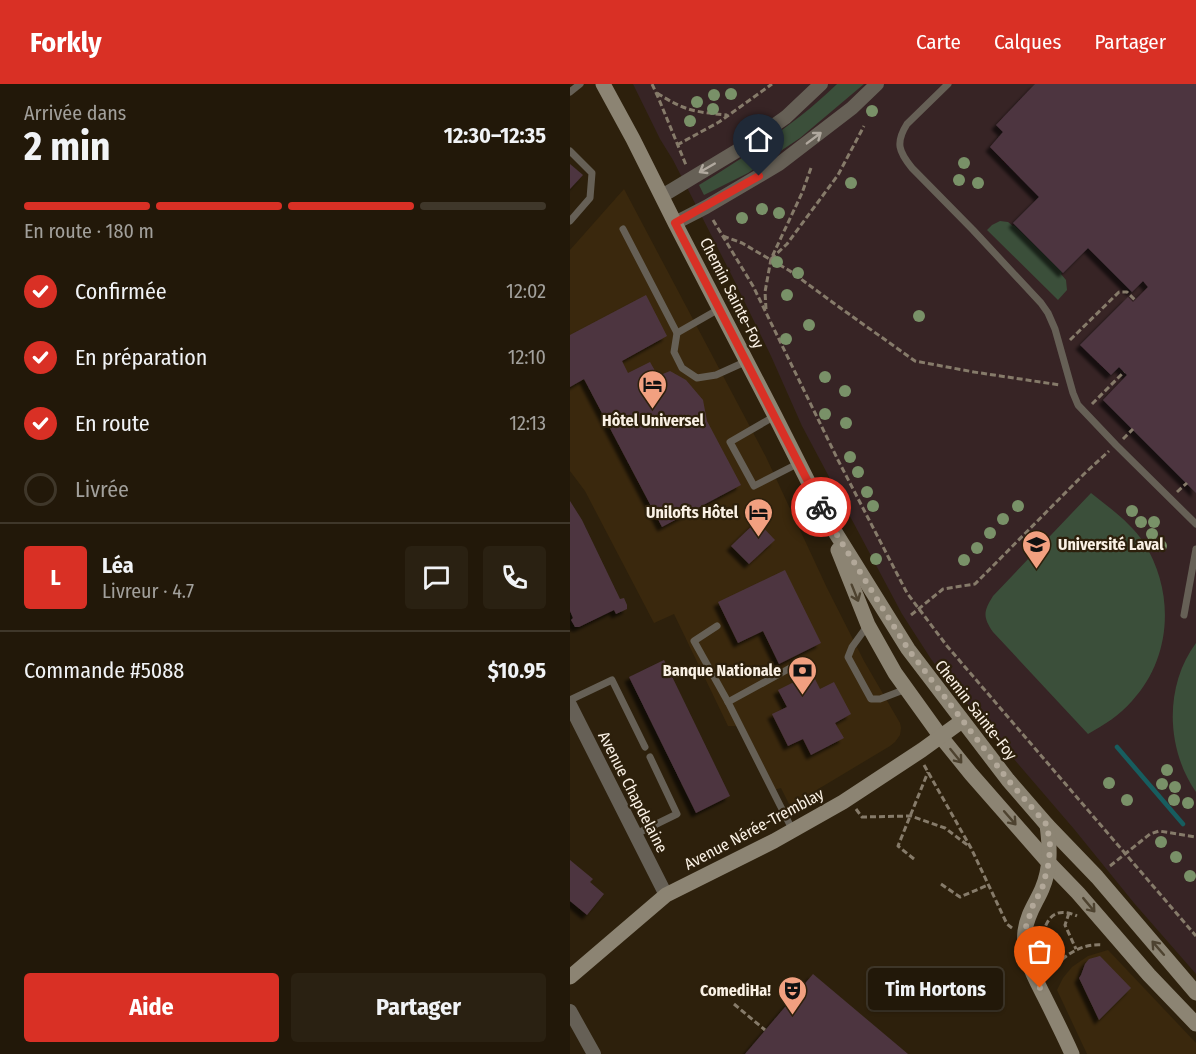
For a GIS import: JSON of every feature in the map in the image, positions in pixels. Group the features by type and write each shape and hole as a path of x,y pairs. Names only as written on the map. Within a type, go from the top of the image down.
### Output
{"main road":[{"name":"Chemin Sainte-Foy","path":"603,84 827,519 908,649 1008,780 1097,878 1196,993"},
{"name":"Chemin Sainte-Foy","path":"827,519 868,625 906,689 941,737 1149,975 1196,1024"},
{"name":"Avenue Nérée-Tremblay","path":"570,976 666,895 793,831 848,799 962,721"},
{"path":"1051,830 1049,862 1042,889 1029,916 1024,945 1034,976 1072,1054"}],"street":[{"path":"662,196 745,146 786,117 821,84"},
{"path":"675,223 779,164 852,108 877,84"},
{"name":"Avenue Chapdelaine","path":"570,705 575,728 636,834 666,895"},
{"path":"570,1011 594,1054"}],"lane":[{"path":"570,92 580,84"},
{"path":"948,84 907,124 900,139 899,146 902,153 912,168 1041,303 1051,320 1075,398 1084,412 1196,525"},
{"path":"570,151 592,173 590,198 570,221"},
{"path":"623,229 677,333 674,352 682,368 697,378 716,375 747,361"},
{"path":"677,333 720,309"},
{"path":"775,416 730,442 754,486 799,463"},
{"path":"1184,615 1196,549"},
{"path":"868,625 852,647 848,657 862,686 871,699 880,699 906,689"},
{"path":"717,626 694,641 728,702 793,831"},
{"path":"728,702 792,667"},
{"path":"570,700 612,680 645,747"},
{"path":"636,834 677,814 650,757"}],"path":[{"path":"652,84 688,169"},
{"path":"677,145 728,116 772,84"},
{"path":"656,93 686,109 728,116"},
{"path":"771,259 788,244 838,175 864,126"},
{"path":"766,310 765,292 771,259 802,193 811,168"},
{"path":"711,216 766,310 838,460 907,593 947,646 1196,936"},
{"path":"722,236 742,243 790,271 915,361 1071,387"},
{"path":"1060,350 1119,292 1127,292 1135,300"},
{"path":"1084,412 1124,372"},
{"path":"911,615 943,589 975,584 1084,474 1116,445"},
{"path":"917,753 971,848 1007,924 1019,933 1024,945"},
{"path":"914,859 898,846 928,772"},
{"path":"848,799 862,817 911,816 945,828 971,848"},
{"path":"1110,866 1154,832 1196,837"},
{"path":"941,884 960,897 988,885"},
{"path":"1041,950 1043,932 1051,916 1058,913 1069,913 1081,919"},
{"path":"1069,913 1065,925 1076,950"},
{"path":"1043,932 1060,961"},
{"path":"1047,974 1076,950 1089,945 1109,946 1102,940"},
{"path":"734,1004 765,1030"}],"shaded area":[{"name":"Université Laval","path":"633,84 1196,84 1196,974 952,687 902,614 802,426 732,276"},
{"path":"624,189 766,457 864,661 900,723 900,735 890,746 790,806 781,788 770,791 737,726 728,726 674,614 654,623 585,491 570,471 570,250"},
{"path":"1108,950 1196,1043 1196,1054 1087,1054 1057,990 1072,967 1088,956"}],"green space":[{"path":"837,84 864,84 800,138 748,173 704,195 699,185 788,126"},
{"path":"1000,221 1014,225 1062,272 1067,290 1058,300 987,230"},
{"path":"1091,493 1127,522 1144,543 1161,582 1165,624 1162,645 1145,684 1122,711 1088,734 993,632 987,622 986,614 987,606 993,596"},
{"path":"1196,643 1196,792 1179,757 1174,737 1173,718 1178,678"}],"building":[{"path":"1035,84 1196,84 1196,493 1103,400 1127,375 1119,367 1111,375 1080,345 1128,297 1133,302 1148,287 1143,281 1132,292 1088,248 1063,273 1013,223 1039,197 990,147 1003,132 996,125"},
{"path":"570,164 583,175 570,189"},
{"name":"Hôtel Universel","path":"646,295 667,336 622,361 628,373 650,362 658,376 670,371 686,380 703,400 707,421 741,485 662,527 584,379 570,387 570,335"},
{"path":"570,501 582,520 620,599 624,598 627,605 627,609 616,614 614,610 579,627 575,627 571,620 573,618 570,611"},
{"path":"757,521 775,540 749,564 731,546"},
{"path":"785,570 821,643 779,664 763,631 738,643 718,602"},
{"path":"664,660 730,796 696,813 629,677"},
{"path":"812,673 820,689 834,682 851,714 835,723 844,738 811,755 803,739 788,746 772,714 787,707 778,690"},
{"path":"570,860 593,879 590,882 604,894 587,915 570,901"},
{"path":"1100,956 1131,988 1099,1020 1079,978 1089,959"},
{"path":"813,974 908,1054 745,1054"}],"waterway":[{"path":"1117,747 1183,824"}],"way so far":[{"path":"821,507 908,649 932,683 1008,780 1047,825 1050,858 1042,889 1033,905 1025,930 1024,945 1028,961 1040,988"}],"place":[{"name":"Hôtel Universel","path":"653,410"},
{"name":"Unilofts Hôtel","path":"759,538"},
{"name":"Université Laval","path":"1037,570"},
{"name":"Banque Nationale","path":"802,696"},
{"name":"Tim Hortons","path":"1040,988"},
{"name":"ComediHa!","path":"792,1016"}],"route":[{"path":"759,176 675,223 821,507"}]}
